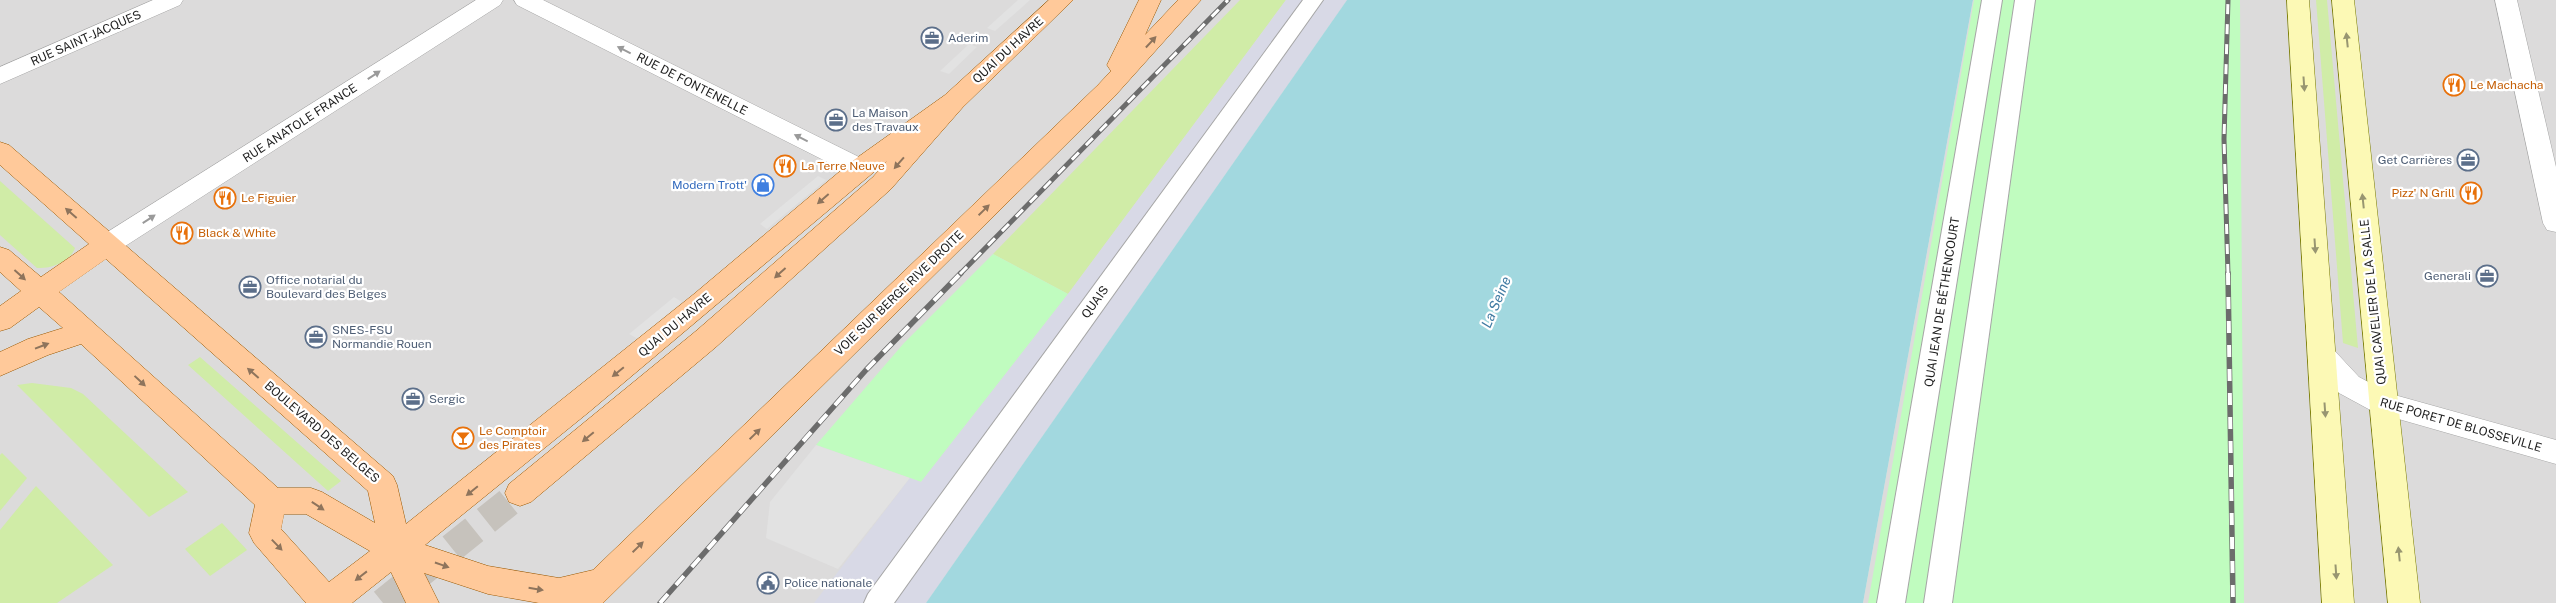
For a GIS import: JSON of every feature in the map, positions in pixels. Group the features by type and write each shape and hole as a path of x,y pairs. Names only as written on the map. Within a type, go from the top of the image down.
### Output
{"main road":[{"name":"QUAI DU HAVRE","path":"520,493 706,339 882,183 954,100 1062,0"},
{"path":"1106,91 1150,0"},
{"name":"VOIE SUR BERGE RIVE DROITE","path":"581,603 1106,91 1190,0"},
{"path":"2298,0 2338,603"},
{"name":"QUAI CAVELIER DE LA SALLE","path":"2343,0 2404,603"},
{"name":"QUAI DU HAVRE","path":"327,603 469,493 697,307 860,168 954,100"},
{"name":"BOULEVARD DES BELGES","path":"0,150 382,485 396,550 423,603"},
{"path":"0,320 108,245"},
{"path":"0,257 86,331 271,501 311,501 333,516 396,550 488,580 559,592 604,581"},
{"path":"0,365 38,347 86,331"},
{"path":"271,501 265,533 327,603"}],"street":[{"name":"RUE SAINT-JACQUES","path":"0,76 172,0"},
{"name":"RUE ANATOLE FRANCE","path":"108,245 492,0"},
{"name":"RUE DE FONTENELLE","path":"525,0 860,168"},
{"name":"QUAIS","path":"878,603 1313,0"},
{"name":"QUAI JEAN DE BÉTHENCOURT","path":"1891,603 1992,0"},
{"path":"1938,603 2025,0"},
{"path":"2506,0 2556,223"},
{"name":"RUE PORET DE BLOSSEVILLE","path":"2322,356 2342,381 2364,395 2384,404 2556,452"}],"shaded area":[{"path":"0,0 1347,0 926,603 0,603"},
{"path":"1018,0 1030,0 995,31 987,28"},
{"path":"1286,0 1347,0 926,603 814,603 910,478 921,482 1068,294"},
{"path":"1973,0 2556,0 2556,603 1863,603"},
{"path":"969,44 977,47 949,74 940,71"},
{"path":"818,176 826,180 767,229 760,224"},
{"path":"674,297 682,302 638,339 629,334"},
{"path":"816,445 910,478 838,569 766,538 770,502"}],"green space":[{"path":"1240,0 1286,0 1068,294 993,254"},
{"path":"1974,0 2240,0 2244,603 1868,603"},
{"path":"2316,0 2327,0 2358,348 2343,343"},
{"path":"0,181 75,248 69,257 54,266 37,268 0,235"},
{"path":"993,254 1068,294 921,482 816,445 904,343"},
{"path":"200,357 341,481 328,491 188,365"},
{"path":"32,383 71,388 83,394 188,492 149,517 17,385"},
{"path":"2,453 27,478 0,511 0,455"},
{"path":"36,486 113,565 57,603 0,603 0,530"},
{"path":"222,523 247,550 210,576 185,549"}],"water":[{"name":"La Seine","path":"1347,0 1973,0 1863,603 926,603"}],"tunnel":[{"path":"383,603 520,493"}],"railway":[{"path":"960,274 1228,0"},
{"path":"2228,0 2224,139 2228,274"},
{"path":"660,603 866,370 961,273"},
{"path":"2228,273 2233,603"}],"place":[{"name":"Aderim","path":"932,38"},
{"name":"Le Machacha","path":"2454,85"},
{"name":"La Maison des Travaux","path":"836,120"},
{"name":"Get Carrières","path":"2468,160"},
{"name":"La Terre Neuve","path":"785,166"},
{"name":"Modern Trott'","path":"763,185"},
{"name":"Pizz' N Grill","path":"2471,193"},
{"name":"Le Figuier","path":"225,198"},
{"name":"Black & White","path":"182,233"},
{"name":"Generali","path":"2487,276"},
{"name":"Office notarial du Boulevard des Belges","path":"250,287"},
{"name":"SNES-FSU Normandie Rouen","path":"316,337"},
{"name":"Sergic","path":"413,399"},
{"name":"Le Comptoir des Pirates","path":"463,438"},
{"name":"Police nationale","path":"768,583"}]}
